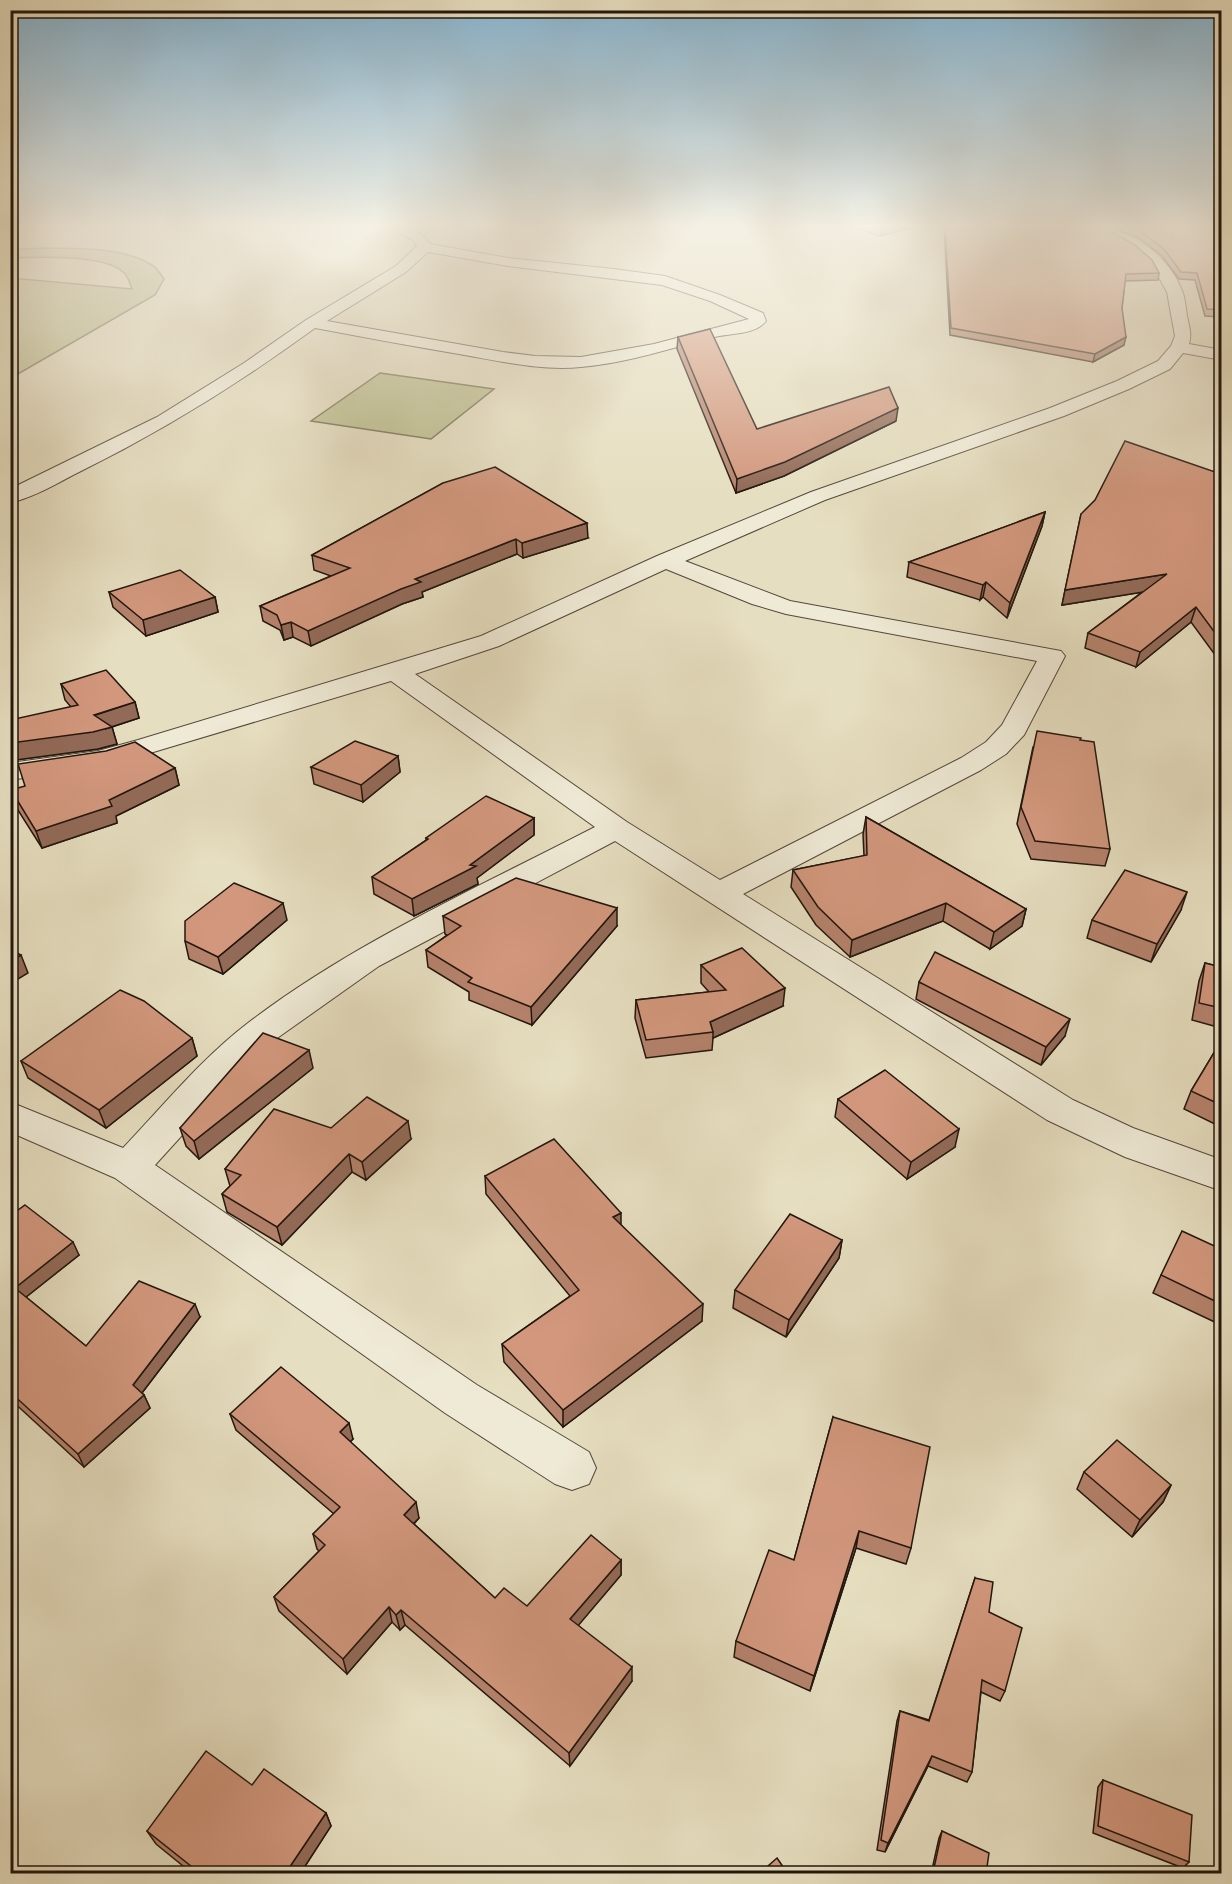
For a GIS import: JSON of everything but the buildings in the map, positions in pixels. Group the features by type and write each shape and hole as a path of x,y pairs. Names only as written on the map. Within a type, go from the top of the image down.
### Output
{"street":[{"path":"10,497 164,421 250,367 324,316"},
{"path":"312,323 503,357 535,361 581,362 656,349 716,331 738,328 758,321 757,316"},
{"path":"10,772 100,759 395,672 490,640 664,561 818,496 1057,412 1123,385 1164,365 1179,347 1183,336 1179,316"},
{"path":"1179,347 1221,355"},
{"path":"664,561 786,607 1052,656 1014,729 996,748 971,764 720,893"},
{"path":"395,672 616,828 1060,1110 1098,1131 1131,1145 1221,1176"},
{"path":"129,1167 232,1057 260,1032 367,957 616,828"},
{"path":"10,1116 129,1167 461,1399 572,1468"}],"green space":[{"path":"11,316 119,316 11,378"},
{"path":"380,373 494,389 431,439 311,421"}]}
